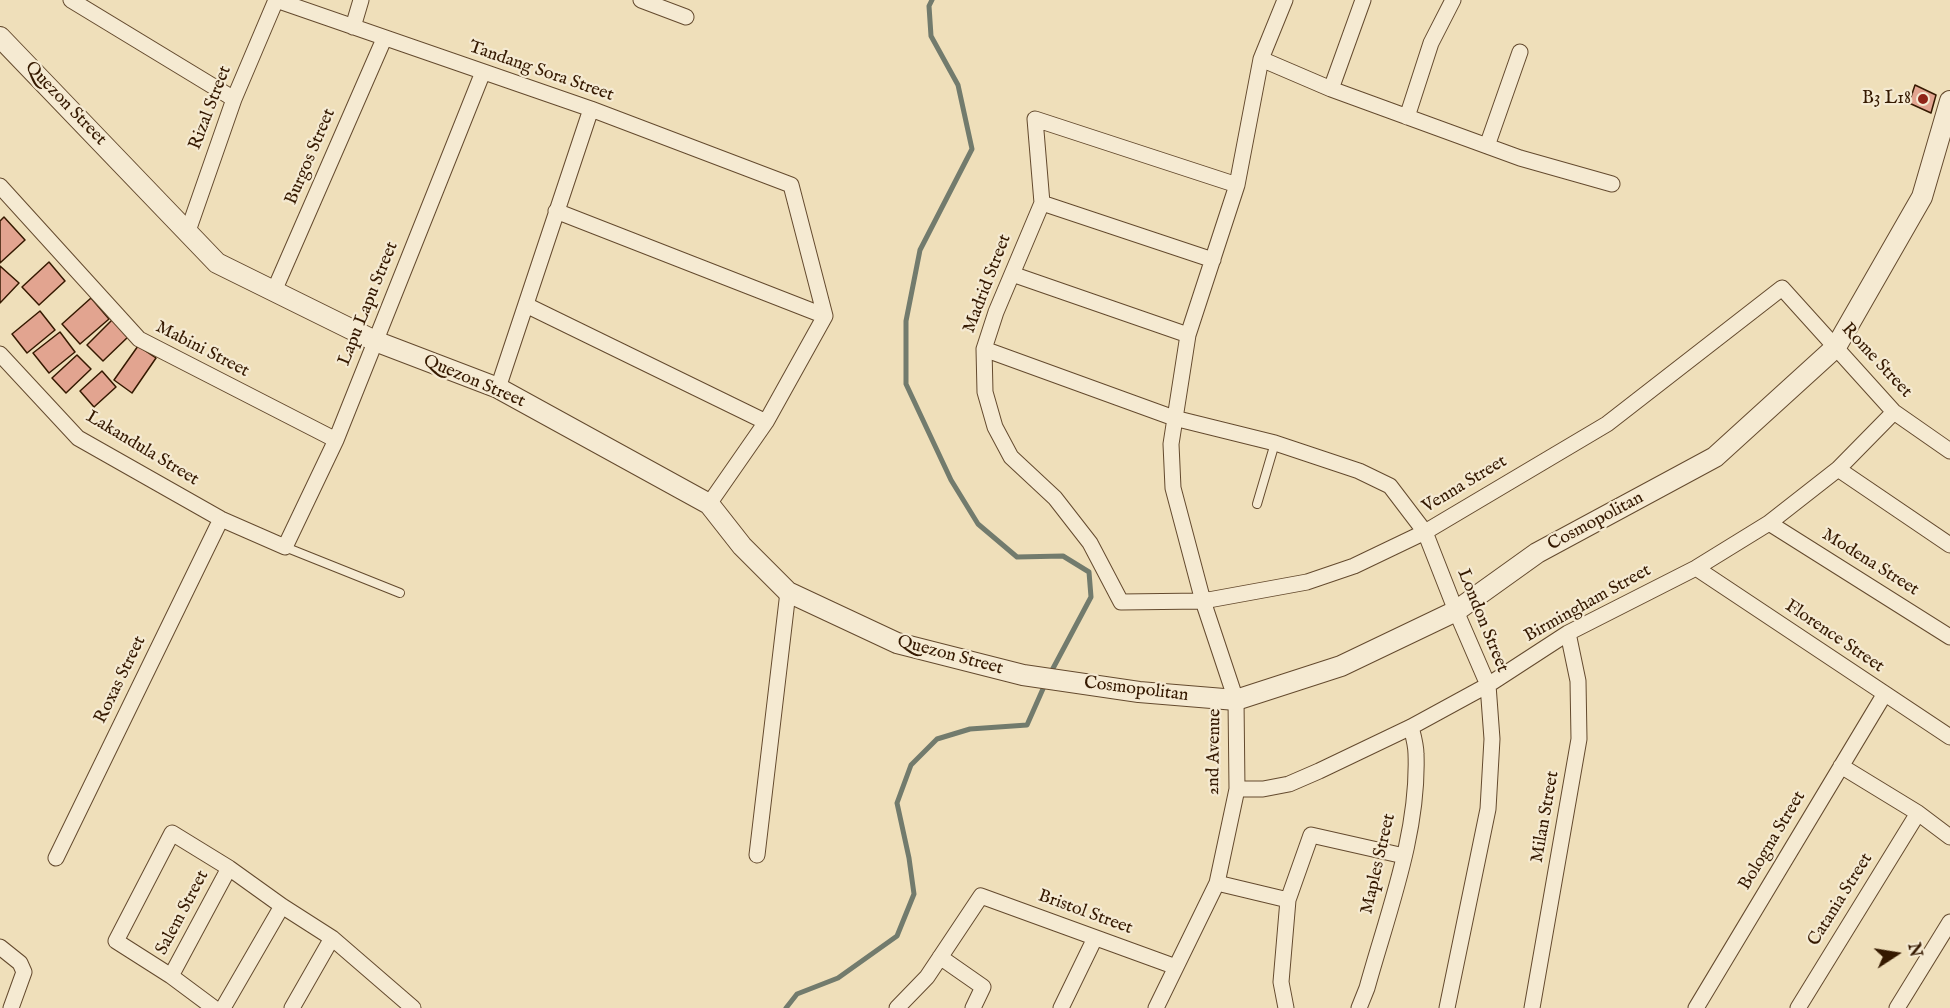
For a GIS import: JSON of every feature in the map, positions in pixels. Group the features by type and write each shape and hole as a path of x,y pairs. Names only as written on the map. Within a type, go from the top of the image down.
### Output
{"street":[{"path":"71,0 234,99"},
{"name":"Rizal Street","path":"188,231 234,99 276,0"},
{"name":"Tandang Sora Street","path":"276,0 591,109 791,185 825,316"},
{"path":"353,27 361,0"},
{"path":"641,0 686,17"},
{"name":"2nd Avenue","path":"1156,1008 1217,883 1237,789 1236,700 1203,601 1173,488 1170,444 1188,335 1237,185 1261,59 1285,0"},
{"path":"1331,89 1363,0"},
{"path":"1407,117 1431,43 1453,0"},
{"name":"Quezon Street","path":"0,37 217,262 375,341 498,388 709,504 742,546 788,592 897,644 1023,675 1068,682"},
{"name":"Burgos Street","path":"274,291 384,39"},
{"path":"1487,146 1520,52"},
{"path":"1261,59 1331,89 1520,158 1612,184"},
{"name":"Lapu Lapu Street","path":"285,547 336,440 483,72"},
{"name":"Cosmopolitan","path":"1068,682 1139,692 1236,700 1341,666 1456,611 1537,553 1715,457 1836,346 1922,197 1950,101"},
{"path":"498,388 591,109"},
{"name":"Madrid Street","path":"1121,602 1089,543 1054,498 1011,457 995,428 985,392 984,349 996,312 1042,203 1035,119 1237,185"},
{"name":"Mabini Street","path":"0,186 139,339 336,440"},
{"path":"1042,203 1213,260"},
{"path":"556,211 825,316 766,422 709,504"},
{"path":"1012,274 1188,335"},
{"name":"Rome Street","path":"1782,288 1894,412 1950,451"},
{"name":"Venna Street","path":"1121,602 1203,601 1307,582 1354,566 1425,532 1607,424 1782,288"},
{"path":"526,305 766,422"},
{"name":"London Street","path":"984,349 1174,417 1275,443 1359,471 1390,486 1425,532 1488,685 1492,739 1488,809 1447,1008"},
{"name":"Lakandula Street","path":"0,354 78,438 221,519 285,547"},
{"name":"Birmingham Street","path":"1237,789 1263,789 1289,784 1411,727 1488,685 1568,633 1696,568 1769,523 1838,469 1894,412"},
{"path":"1838,469 1950,545"},
{"name":"Roxas Street","path":"56,858 221,519"},
{"name":"Modena Street","path":"1769,523 1950,637"},
{"name":"Florence Street","path":"1696,568 1950,737"},
{"path":"757,855 788,592"},
{"name":"Milan Street","path":"1532,1008 1579,739 1578,681 1568,633"},
{"name":"Bologna Street","path":"1696,1008 1884,695"},
{"name":"Maples Street","path":"1359,1008 1367,988 1404,856 1415,792 1417,751 1411,727"},
{"path":"1841,766 1918,813 1950,837"},
{"name":"Catania Street","path":"1798,1008 1918,813"},
{"path":"214,1008 171,976 116,941 172,833 229,868 332,938 413,1008"},
{"path":"1286,1008 1281,982 1288,900 1311,834 1404,856"},
{"name":"Salem Street","path":"171,976 229,868"},
{"path":"1217,883 1288,900"},
{"name":"Bristol Street","path":"940,957 981,896 1176,967"},
{"path":"223,1008 282,906"},
{"path":"1897,1008 1950,922"},
{"path":"292,1008 332,938"},
{"path":"1061,1008 1095,938"},
{"path":"0,947 20,963 24,972 11,1008"},
{"path":"897,1008 927,977 940,957 983,987 973,1008"}],"lane":[{"path":"1257,504 1275,443"},
{"path":"285,547 400,593"}],"building":[{"name":"B3 L18","path":"1915,85 1936,95 1931,113 1909,103"},
{"path":"4,217 25,240 0,263 0,221"},
{"path":"49,262 65,281 39,305 22,287"},
{"path":"0,266 19,283 0,303"},
{"path":"91,298 109,319 80,344 62,324"},
{"path":"40,311 55,330 27,353 12,334"},
{"path":"114,318 130,335 103,361 87,345"},
{"path":"60,332 75,352 49,373 33,353"},
{"path":"138,346 156,358 132,393 114,380"},
{"path":"77,355 91,369 66,393 52,378"},
{"path":"102,371 116,387 94,407 80,391"}],"waterway":[{"path":"932,0 929,6 931,36 958,85 972,149 920,250 906,321 906,384 951,480 978,524 1017,557 1063,556 1089,572 1091,597 1050,674"},
{"path":"786,1008 797,994 838,978 897,936 914,894 897,803 911,765 937,739 970,729 1027,725 1046,682"}],"place":[{"name":"B3 L18","path":"1923,99"}]}
